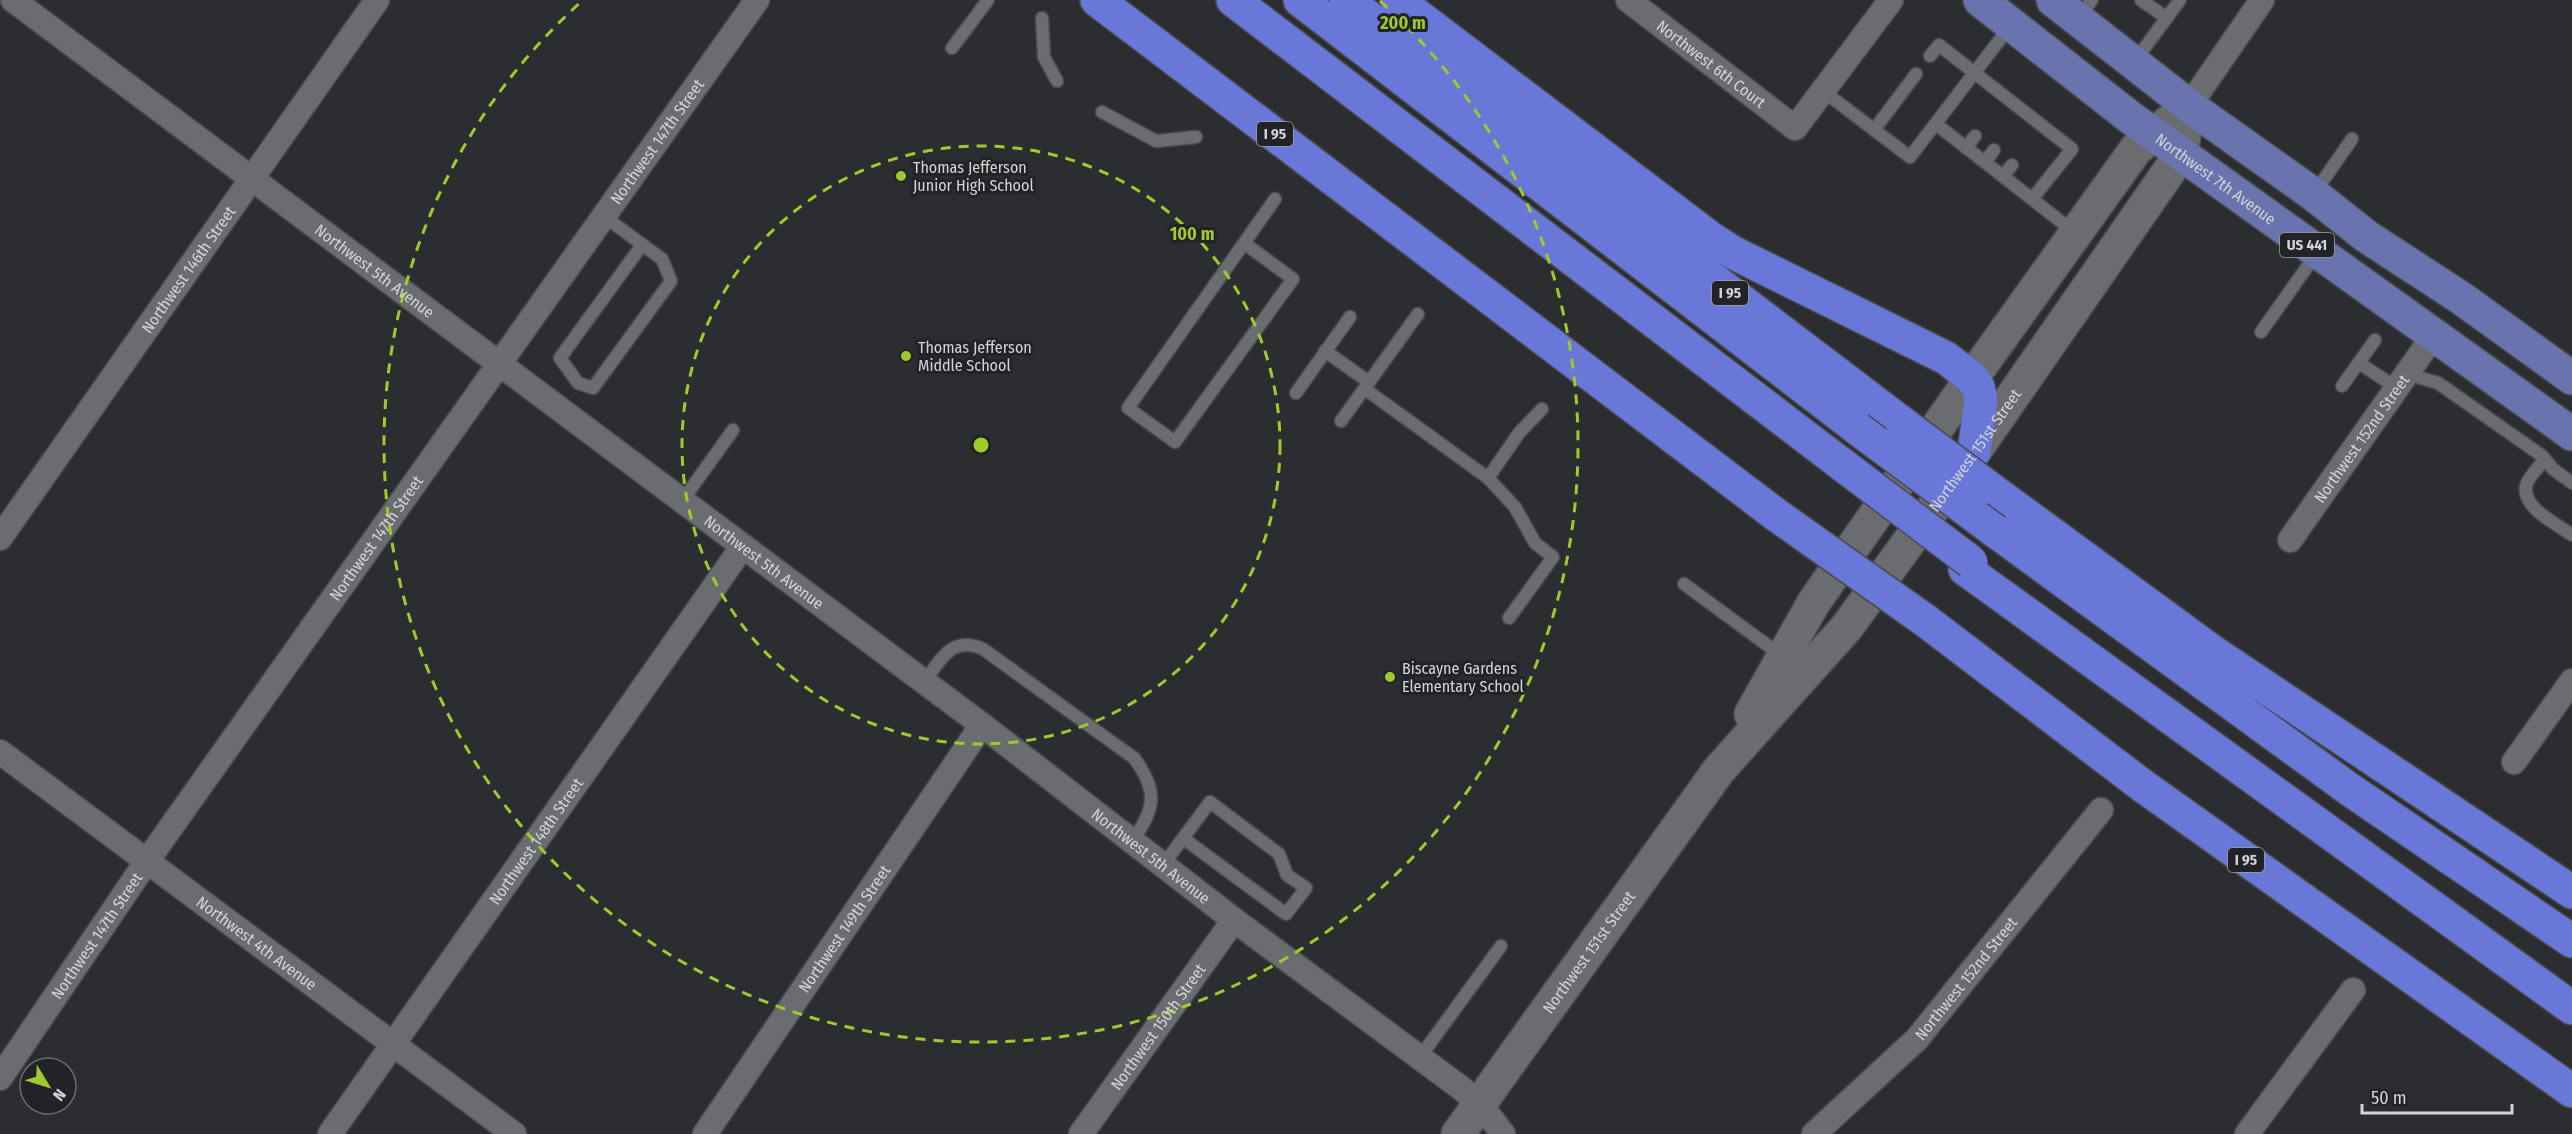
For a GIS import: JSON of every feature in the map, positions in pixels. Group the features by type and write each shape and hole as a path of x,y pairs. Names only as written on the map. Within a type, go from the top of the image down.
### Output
{"highway":[{"name":"I 95","path":"1097,0 1775,514 1926,621 2143,786 2572,1091"},
{"path":"1233,0 1968,566 2572,1008"},
{"path":"1300,0 1858,429 1995,531 2349,789 2572,941"},
{"name":"I 95","path":"1346,0 1902,423 2213,652 2572,892"},
{"path":"1396,0 1725,247 1852,314 1946,358 1972,378 1981,399 1974,452"},
{"path":"1968,566 2572,997"}],"main road":[{"name":"Northwest 7th Avenue","path":"1980,0 2154,135 2572,434"},
{"name":"US 441","path":"2074,6 2134,63 2189,106 2313,194 2366,236 2566,370"},
{"path":"2507,387 2545,397 2572,416"}],"street":[{"name":"Northwest 5th Avenue","path":"13,0 982,725 1234,920 1420,1057 1480,1104 1503,1134"},
{"name":"Northwest 146th Street","path":"0,538 377,0"},
{"name":"Northwest 147th Street","path":"0,1078 147,861 500,366 757,0"},
{"name":"Northwest 6th Court","path":"1628,0 1795,128 1823,91"},
{"name":"Northwest 151st Street","path":"1719,770 1814,603 1972,378 2136,149 2189,106 2262,0"},
{"path":"1823,91 1888,1"},
{"name":"Northwest 151st Street","path":"1458,1134 1719,770 1846,627 1974,452 2181,154 2189,106"},
{"name":"Northwest 152nd Street","path":"2290,540 2434,335"},
{"name":"Northwest 148th Street","path":"330,1134 743,546"},
{"path":"1814,603 1846,627"},
{"path":"2514,762 2572,681"},
{"name":"Northwest 149th Street","path":"705,1134 982,725"},
{"name":"Northwest 4th Avenue","path":"0,752 514,1134"},
{"name":"Northwest 152nd Street","path":"1814,1134 1917,1039 2101,810"},
{"name":"Northwest 150th Street","path":"1081,1134 1234,920"},
{"path":"2247,1134 2353,990"}],"lane":[{"path":"952,48 988,0"},
{"path":"2141,0 2167,18"},
{"path":"2134,63 2180,0"},
{"path":"1041,18 1044,57 1057,81"},
{"path":"1823,91 1910,157 2012,24"},
{"path":"1930,56 1938,45 1975,72 2002,100 2040,130 2072,149 2032,200"},
{"path":"1874,130 1916,74"},
{"path":"1102,112 1156,141 1196,137"},
{"path":"1936,124 2075,233"},
{"path":"1966,148 1975,136"},
{"path":"2313,194 2352,139"},
{"path":"1985,162 1994,150"},
{"path":"2003,176 2012,165"},
{"path":"1244,243 1293,279 1175,442 1128,408 1244,243 1275,199"},
{"path":"604,217 662,259 671,281 593,388 578,383 560,358 642,245"},
{"path":"2261,332 2318,252"},
{"path":"1341,421 1418,314"},
{"path":"1296,393 1350,317"},
{"path":"2342,386 2375,340"},
{"path":"1325,351 1488,478 1515,507 1535,543 1553,557 1509,618"},
{"path":"2359,363 2402,381 2438,383 2545,459 2553,469 2572,483"},
{"path":"1488,478 1519,433 1542,409"},
{"path":"682,501 733,430"},
{"path":"2545,459 2526,484 2526,495 2530,504 2572,535"},
{"path":"1684,584 1783,656"},
{"path":"924,682 949,650 959,644 972,644 983,649 1134,758 1148,776 1153,800 1145,824 1132,841"},
{"path":"1163,865 1183,838 1210,802 1279,854 1287,874 1306,888 1286,914 1183,838"},
{"path":"1420,1057 1501,946"}],"place":[{"name":"Thomas Jefferson Junior High School","path":"901,176"},
{"name":"Thomas Jefferson Middle School","path":"906,356"},
{"name":"Biscayne Gardens Elementary School","path":"1390,677"}]}
